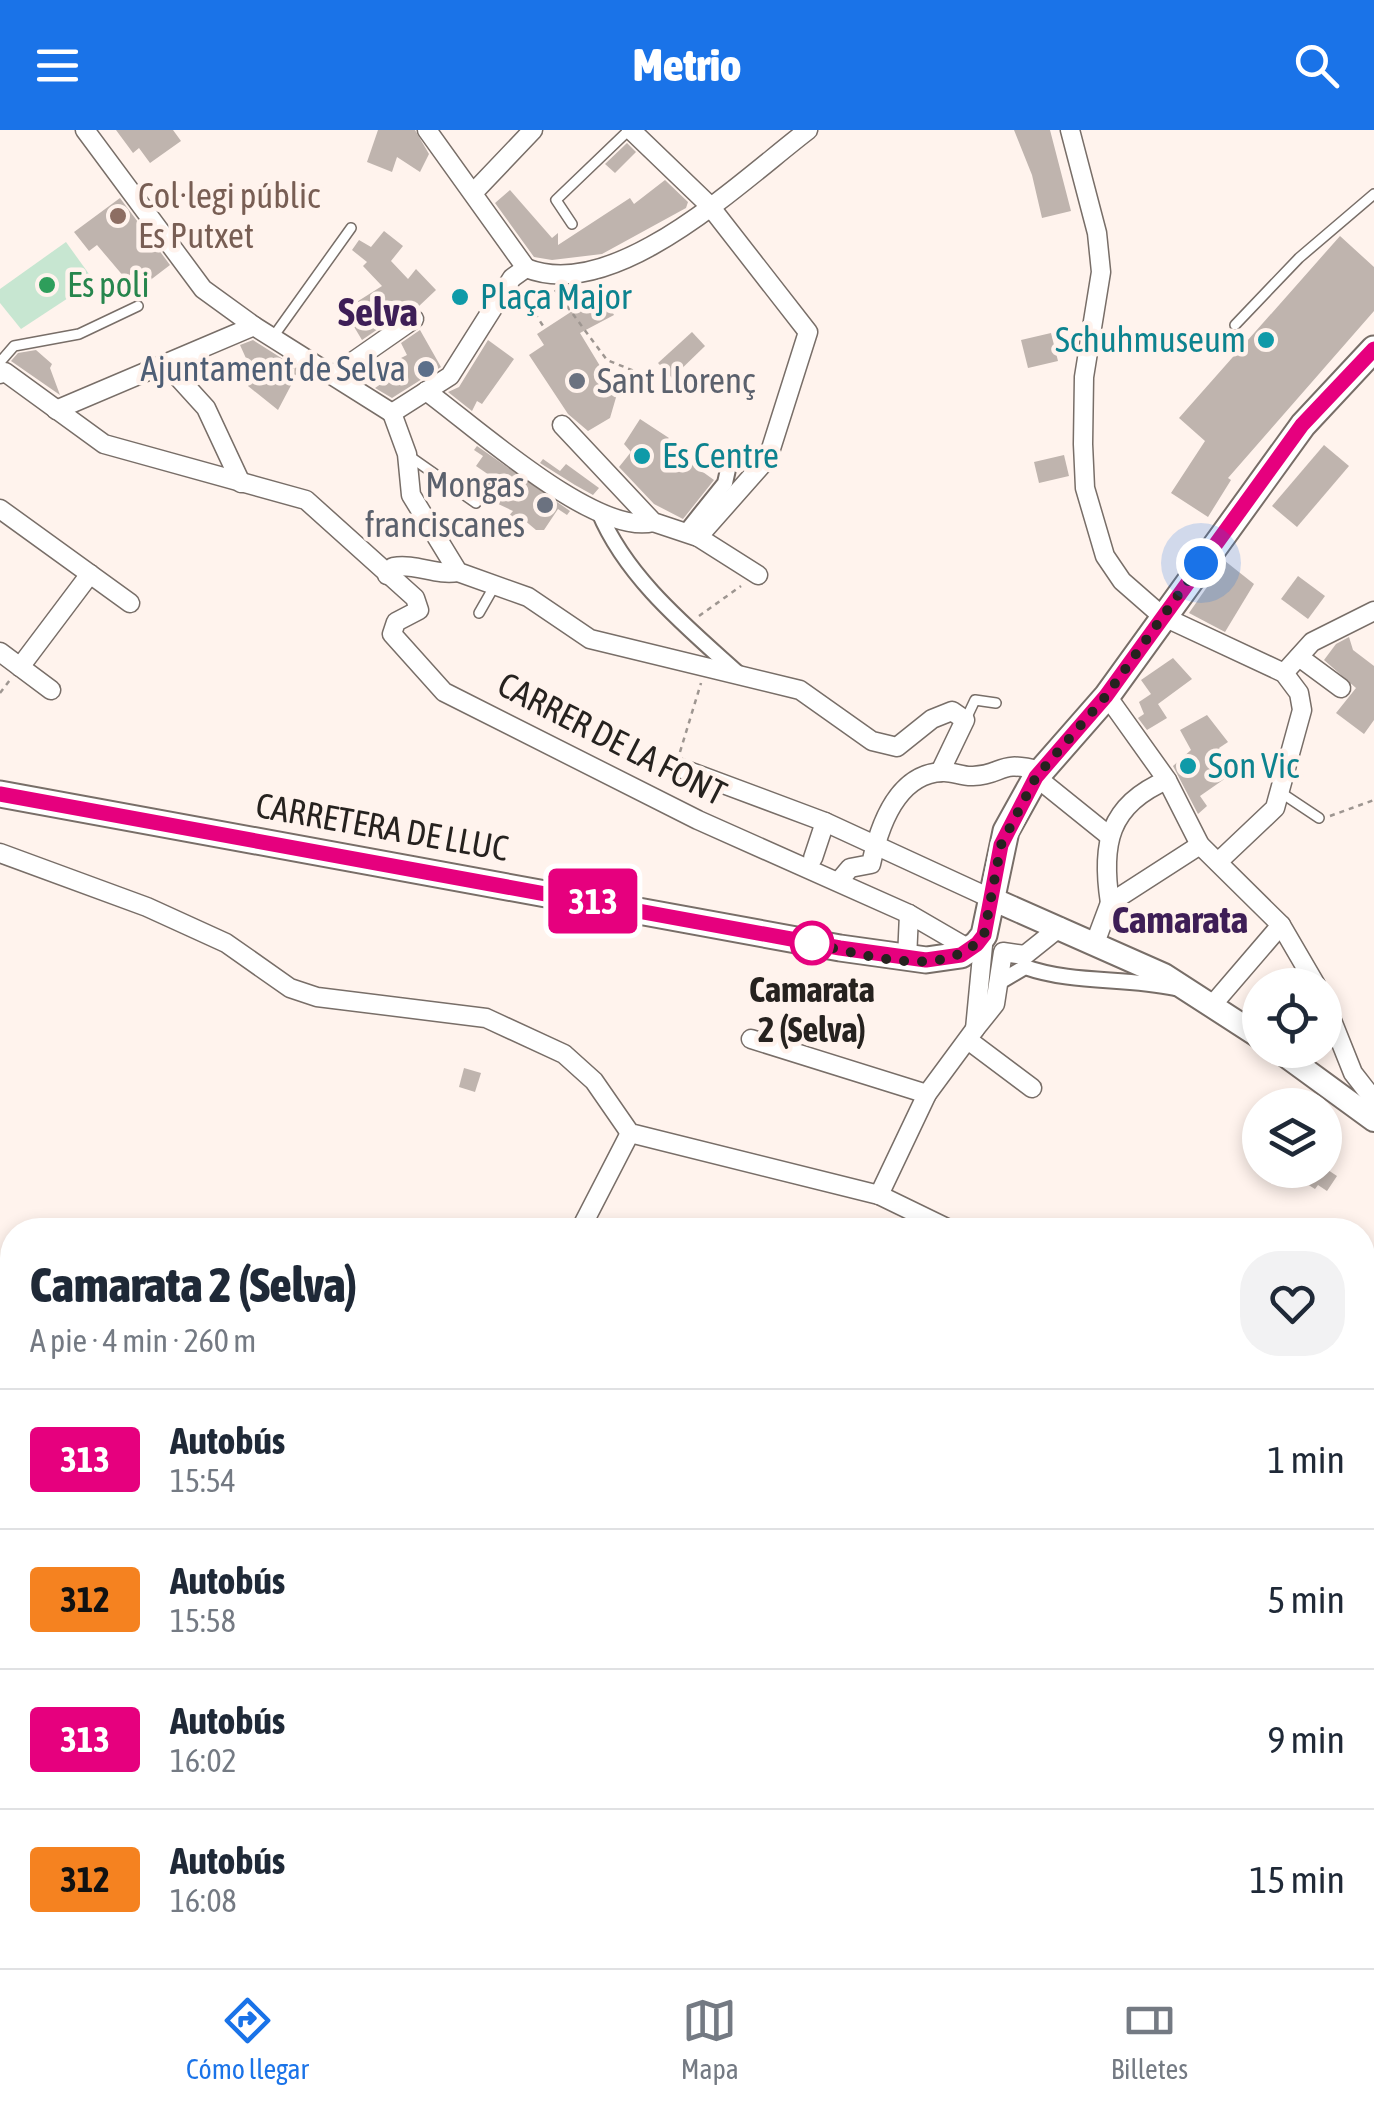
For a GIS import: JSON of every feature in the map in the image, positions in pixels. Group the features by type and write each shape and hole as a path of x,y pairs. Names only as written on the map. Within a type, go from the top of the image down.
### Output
{"main road":[{"path":"978,942 1006,831 1038,774 1106,696 1302,425 1374,349"},
{"name":"CARRETERA DE LLUC","path":"0,794 907,959 949,959 978,942"}],"street":[{"path":"85,130 203,289 392,413 407,454 412,495 458,572"},
{"path":"428,130 498,227 519,273"},
{"path":"473,193 533,130"},
{"path":"630,130 710,205 808,332 768,458 692,535"},
{"path":"519,273 546,276 629,260 710,205 808,130"},
{"path":"1070,130 1090,201 1100,272 1084,377 1085,488 1106,556 1122,581 1162,616 1284,673 1299,694 1302,710 1275,808 1218,862"},
{"path":"392,413 450,376 519,273"},
{"path":"335,374 414,319"},
{"path":"56,410 254,326"},
{"path":"166,364 206,408 241,483"},
{"path":"0,374 5,372 104,444 241,483 284,490 306,500 388,575 393,567 407,564 445,574 458,572 528,597 590,639 800,690 872,741 897,747 932,718 952,711 965,720 940,772"},
{"path":"426,391 562,490 599,512 637,526 652,522"},
{"path":"562,425 652,522 692,535 758,574"},
{"path":"692,535 724,483 729,465"},
{"path":"0,509 130,603"},
{"path":"599,512 614,548 686,626 742,676"},
{"path":"20,666 90,574"},
{"name":"CARRER DE LA FONT","path":"388,575 415,598 419,610 396,622 392,634 444,692 698,820 978,942"},
{"path":"1284,673 1312,642 1374,611"},
{"path":"0,652 51,690"},
{"path":"1299,657 1341,688"},
{"path":"1106,696 1168,780 1200,845 1282,925 1306,968"},
{"path":"839,881 850,868 871,864 886,812 911,783 940,772 976,776 1014,763 1038,774 1108,835"},
{"path":"675,766 825,822 1060,926 1214,1004 1242,1024"},
{"path":"1094,943 1110,904 1104,858 1108,835 1137,798 1168,780"},
{"path":"813,858 825,822"},
{"path":"1110,904 1200,845"},
{"path":"0,853 147,907 210,936 290,988 317,997 486,1018 564,1054 594,1081 630,1133 879,1194 927,1218"},
{"path":"907,959 909,914"},
{"path":"1214,1004 1282,925"},
{"path":"879,1194 927,1094 995,1004 1003,952 1025,955 1060,926"},
{"path":"971,1034 978,942"},
{"path":"998,983 1026,967 1059,979 1088,976 1191,992"},
{"path":"971,1034 1032,1088"},
{"path":"751,1040 927,1094"},
{"path":"1342,1044 1354,1073 1374,1100"},
{"path":"1303,1068 1374,1120"},
{"path":"586,1218 630,1133"}],"lane":[{"path":"572,224 556,200 630,130"},
{"path":"1235,325 1299,258 1374,194"},
{"path":"273,337 351,228"},
{"path":"0,362 14,346 79,334 138,306"},
{"path":"407,454 476,503"},
{"path":"479,613 495,585"},
{"path":"965,720 974,700 996,703"},
{"path":"1280,792 1319,818"}],"path":[{"path":"519,273 545,329"},
{"path":"546,276 607,360 649,378"},
{"path":"686,626 758,574"},
{"path":"675,766 706,667"},
{"path":"1319,818 1374,800"}],"green space":[{"name":"Es poli","path":"66,242 94,281 21,329 0,303 0,289"}],"building":[{"path":"116,130 173,130 181,141 150,163 139,148 133,153"},
{"path":"378,130 415,130 429,154 420,172 397,157 392,172 367,162"},
{"path":"1014,130 1050,130 1071,211 1042,218 1032,175"},
{"path":"627,143 636,152 615,173 605,164"},
{"path":"665,180 688,202 686,208 602,254 552,260 534,257 495,203 510,190 552,238 558,233 558,245 630,198 634,204"},
{"path":"120,198 170,265 136,291 97,245 89,251 74,232"},
{"path":"384,231 403,246 391,261 408,279 416,269 436,290 418,307 407,309 362,340 344,310 382,286 363,266 367,262 352,250 359,240 371,247"},
{"path":"1340,236 1374,267 1374,311 1228,478 1231,480 1208,517 1171,493 1205,441 1179,418"},
{"name":"Sant Llorenç","path":"602,292 614,315 580,333 617,394 610,418 588,431 568,414 529,355 544,345 537,334 577,308 567,296"},
{"path":"420,330 441,367 392,398 375,388 404,368 397,360 407,355 401,343"},
{"path":"692,332 705,346 672,378 658,363"},
{"path":"1051,333 1058,361 1028,368 1021,340"},
{"path":"253,340 305,373 298,372 278,410 248,386 254,376 240,345"},
{"path":"488,340 514,359 482,404 477,401 472,411 448,392 459,387"},
{"path":"36,350 52,364 60,395 11,361 18,353"},
{"path":"640,419 669,438 664,444 714,480 683,519 654,504 619,467 631,452 624,444"},
{"path":"1324,445 1349,466 1297,527 1272,506"},
{"path":"477,446 570,511 567,515 558,509 544,530 536,530 523,519 516,525 507,518 513,511 479,495 492,477 476,466 483,456 474,450"},
{"path":"1064,455 1069,476 1039,483 1034,462"},
{"path":"543,459 560,471 566,464 599,488 593,495 540,463"},
{"path":"1225,561 1254,584 1225,632 1189,613"},
{"path":"1298,576 1325,596 1308,619 1281,599"},
{"path":"1349,637 1353,650 1374,666 1374,720 1364,734 1336,713 1356,688 1324,660 1336,644"},
{"path":"1173,658 1192,679 1158,704 1167,718 1147,730 1138,718 1144,714 1139,702 1151,694 1141,680"},
{"name":"Son Vic","path":"1207,715 1228,742 1219,748 1233,773 1200,796 1207,806 1198,814 1173,766 1191,750 1180,730"},
{"path":"464,1068 481,1073 475,1092 459,1087"}],"bus line":[{"name":"313","path":"0,794 840,948 907,959 949,959 971,950 984,935 1001,845 1040,770 1106,696 1302,425 1374,349"}],"place":[{"name":"Col·legi públic Es Putxet","path":"118,216"},
{"name":"Es poli","path":"47,285"},
{"name":"Plaça Major","path":"460,297"},
{"name":"Schuhmuseum","path":"1266,340"},
{"name":"Ajuntament de Selva","path":"426,369"},
{"name":"Sant Llorenç","path":"577,381"},
{"name":"Es Centre","path":"642,456"},
{"name":"Mongas franciscanes","path":"545,505"},
{"name":"Son Vic","path":"1188,766"},
{"name":"Camarata 2 (Selva)","path":"812,943"}],"district":[{"name":"Selva","path":"378,312"},
{"name":"Camarata","path":"1180,920"}],"route":[{"path":"812,943 805,942 926,960 949,959 971,950 984,935 1006,831 1036,777 1106,696 1201,563"}]}
